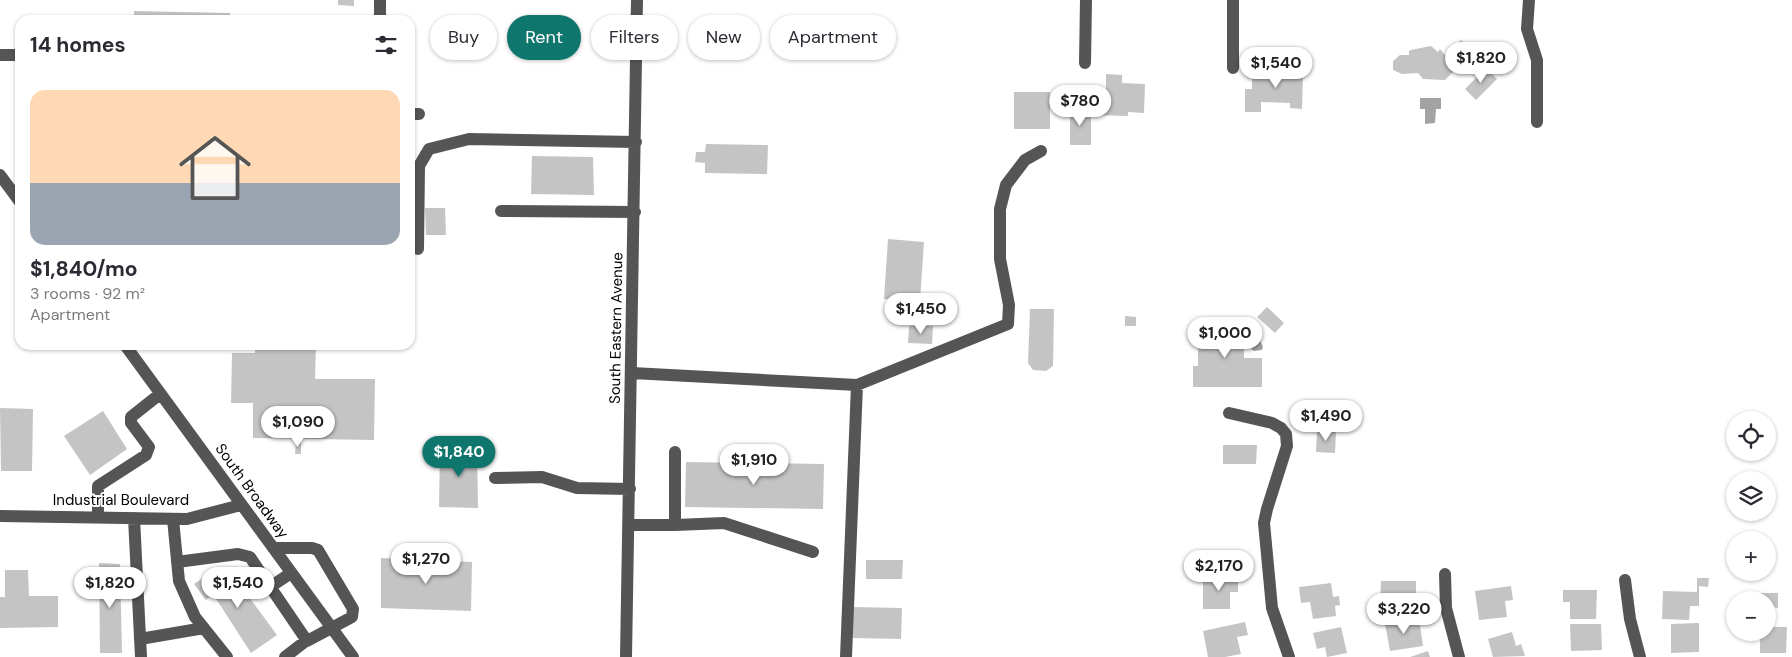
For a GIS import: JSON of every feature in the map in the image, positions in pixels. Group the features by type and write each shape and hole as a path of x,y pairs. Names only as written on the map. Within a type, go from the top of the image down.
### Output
{"street":[{"path":"380,0 380,15"},
{"name":"South Eastern Avenue","path":"626,657 635,212 637,0"},
{"path":"1085,63 1086,0"},
{"path":"1233,0 1233,68"},
{"path":"1529,0 1527,29 1537,60 1537,122"},
{"path":"0,55 15,55"},
{"path":"418,249 419,166 429,149 469,139 636,142"},
{"path":"632,373 857,385 1008,324 1009,305 1000,259 1000,210 1006,185 1025,160 1041,151"},
{"path":"0,175 15,195"},
{"path":"501,211 635,212"},
{"name":"South Broadway","path":"128,350 352,657"},
{"path":"846,657 857,385"},
{"path":"98,518 98,486 146,455 149,447 132,423 131,417 160,394"},
{"path":"1229,413 1272,423 1281,428 1286,434 1287,446 1264,523 1272,608 1289,657"},
{"path":"675,452 675,524"},
{"path":"495,478 542,477 577,488 630,489"},
{"name":"Industrial Boulevard","path":"0,516 187,519 241,505"},
{"path":"134,518 141,657"},
{"path":"173,519 179,581 195,617 227,657"},
{"path":"629,525 724,523 813,552"},
{"path":"274,548 312,548 318,550 353,609 352,616 307,640 285,657"},
{"path":"177,562 238,554 250,557 307,640"},
{"path":"270,587 292,573"},
{"path":"1445,574 1446,608 1460,657"},
{"path":"1625,580 1630,619 1640,657"},
{"path":"140,639 204,628"}],"shaded area":[{"path":"1420,98 1441,98 1441,109 1436,109 1435,123 1425,124 1425,109 1420,109"},
{"path":"1250,327 1258,327 1260,330 1259,338 1263,347 1262,350 1254,351 1250,348 1253,338"}],"building":[{"path":"338,0 354,0 354,6 338,5"},
{"path":"134,11 230,13 230,15 134,15"},
{"path":"1461,40 1473,52 1445,80 1423,79 1418,73 1402,74 1393,70 1393,61 1400,55 1409,55 1411,50 1431,46 1438,52 1440,49 1445,55"},
{"path":"1276,61 1292,62 1292,72 1303,72 1302,109 1290,108 1290,103 1261,102 1261,112 1245,112 1245,89 1252,89 1252,77 1276,78"},
{"path":"1486,68 1497,79 1476,100 1465,89"},
{"path":"1106,74 1122,75 1122,83 1145,84 1144,113 1128,112 1128,116 1095,115 1096,92 1106,93"},
{"path":"1014,92 1050,92 1050,129 1014,129"},
{"path":"1070,108 1091,108 1091,145 1070,145"},
{"path":"706,144 768,145 767,174 705,173 705,163 695,162 696,152 705,152"},
{"path":"532,156 593,157 594,195 531,194"},
{"path":"425,208 445,208 446,235 426,235"},
{"path":"888,239 924,242 920,301 884,299"},
{"path":"1267,307 1284,323 1275,333 1257,317"},
{"path":"1030,309 1054,309 1053,366 1046,371 1033,370 1028,363"},
{"path":"1125,316 1136,317 1136,326 1125,326"},
{"path":"1244,325 1244,358 1262,358 1262,387 1193,387 1193,366 1198,366 1198,334 1200,333 1200,326"},
{"path":"909,326 933,326 932,344 908,343"},
{"path":"255,350 316,350 315,379 375,379 374,440 253,438 253,403 231,403 232,353 255,353"},
{"path":"0,408 33,409 32,471 1,471"},
{"path":"103,411 127,449 90,475 64,436"},
{"path":"1317,430 1336,431 1335,453 1316,452"},
{"path":"296,442 301,442 301,454 295,454"},
{"path":"1223,445 1257,445 1256,464 1223,464"},
{"path":"477,447 478,508 439,507 440,448"},
{"path":"686,462 824,464 823,509 685,507"},
{"path":"381,558 472,562 471,611 381,608"},
{"path":"866,560 903,560 902,579 866,579"},
{"path":"99,563 120,564 122,653 100,653"},
{"path":"5,570 28,570 29,596 58,596 58,627 0,628 0,597 5,597"},
{"path":"229,570 277,635 251,653 213,594 206,600 194,584 210,573 214,580"},
{"path":"1203,577 1238,577 1238,592 1230,592 1230,609 1203,609"},
{"path":"1697,578 1709,578 1708,587 1699,586 1699,606 1690,606 1689,620 1662,619 1663,591 1697,592"},
{"path":"1381,581 1416,581 1416,596 1408,596 1408,614 1384,614 1384,605 1380,605"},
{"path":"1331,583 1333,597 1339,596 1340,605 1335,606 1336,616 1313,619 1310,602 1301,603 1299,587"},
{"path":"1511,586 1513,600 1505,601 1507,617 1479,620 1475,591"},
{"path":"1563,590 1597,590 1596,619 1570,619 1570,602 1563,602"},
{"path":"1776,593 1778,593 1778,608 1776,608"},
{"path":"853,607 902,608 901,639 853,638"},
{"path":"1419,619 1423,646 1390,651 1385,624"},
{"path":"1245,622 1248,635 1237,637 1241,654 1225,657 1208,657 1203,631"},
{"path":"1699,623 1699,652 1671,653 1671,624"},
{"path":"1570,624 1601,624 1602,650 1571,651"},
{"path":"1341,627 1347,653 1327,657 1325,647 1317,649 1313,633"},
{"path":"1776,627 1787,627 1786,653 1760,653 1760,641 1776,641"},
{"path":"1512,632 1516,646 1521,644 1525,656 1493,657 1488,639"},
{"path":"1428,651 1430,657 1410,657"}]}
